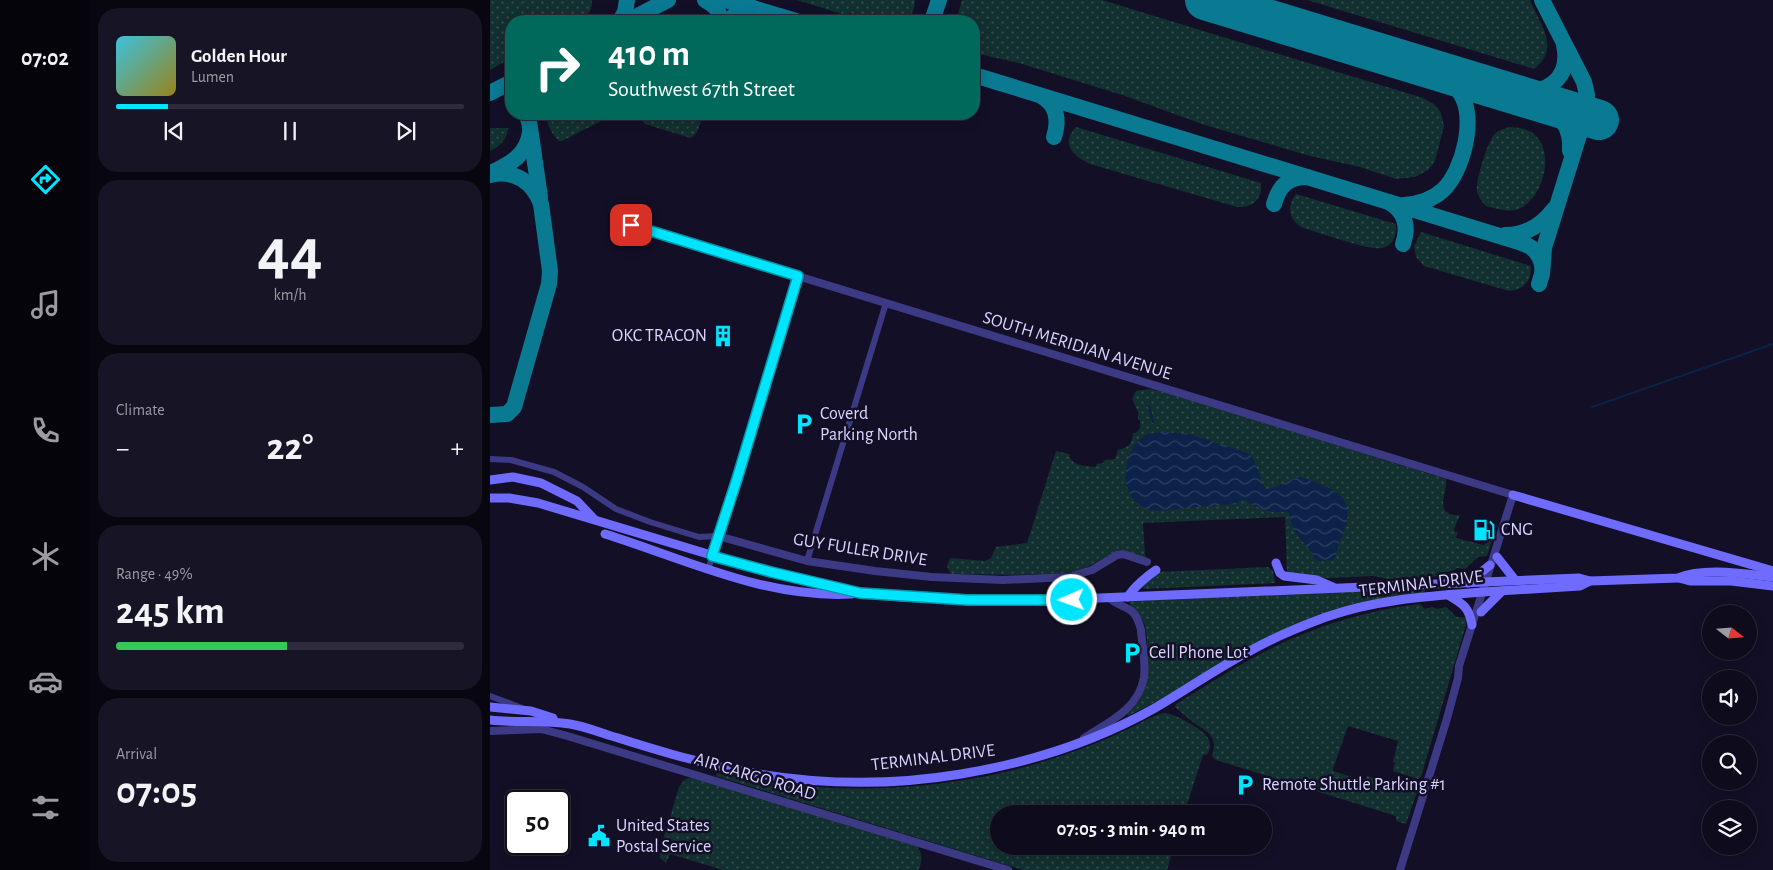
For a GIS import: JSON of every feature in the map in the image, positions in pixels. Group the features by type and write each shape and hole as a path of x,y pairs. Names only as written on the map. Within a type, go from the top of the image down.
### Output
{"main road":[{"path":"490,480 513,477 541,483 577,501 594,520"},
{"path":"1513,495 1773,572"},
{"name":"TERMINAL DRIVE","path":"490,498 538,503 712,556 860,593 968,600 1028,601 1579,578 1590,581 1678,578 1690,581 1732,581 1773,586"},
{"path":"631,542 634,532"},
{"path":"605,534 647,547 676,560 750,582 788,590 834,595 860,593"},
{"path":"1497,557 1514,580"},
{"path":"1276,563 1280,573 1284,576 1317,580 1336,588"},
{"path":"1468,583 1490,565"},
{"path":"1128,597 1133,589 1156,570"},
{"name":"TERMINAL DRIVE","path":"1678,578 1690,573 1773,577"},
{"name":"TERMINAL DRIVE","path":"490,720 545,721 573,724 687,758 730,769 784,778 828,782 892,781 960,774 1009,765 1074,744 1153,709 1247,652 1326,617 1371,604 1448,594 1580,586 1590,581"},
{"path":"1481,612 1502,591"},
{"path":"1448,594 1464,605 1472,625"},
{"path":"490,706 531,711 573,724"}],"street":[{"name":"SOUTH MERIDIAN AVENUE","path":"631,225 1513,495"},
{"path":"708,570 798,276"},
{"path":"807,560 886,303"},
{"name":"GUY FULLER DRIVE","path":"490,459 511,460 554,472 583,487 616,509 699,537 718,536 807,560 875,571 932,577 1003,580 1068,577 1092,570 1104,561 1123,554 1147,562"},
{"path":"1458,678 1459,666 1472,625 1501,544 1501,537 1513,495"},
{"path":"490,505 500,498"},
{"path":"1487,582 1497,542 1501,537"},
{"path":"1400,870 1458,678 1464,667 1481,612 1484,592"},
{"path":"1074,744 1124,713 1139,693 1144,676 1141,630 1136,616 1128,608 1116,604 1109,598"},
{"path":"490,696 531,711"},
{"name":"AIR CARGO ROAD","path":"490,731 541,729 564,734 1008,870"}],"green space":[{"path":"490,0 592,0 588,15 505,15 505,61 490,70"},
{"path":"797,0 915,0 911,15 856,15 849,13 848,15"},
{"path":"962,0 1102,0 1423,98 1435,105 1441,113 1444,126 1435,161 1428,170 1415,177 1396,179 1360,167 1310,156 1205,125 1125,96 1019,63 980,54 980,15 958,15"},
{"path":"1307,0 1530,0 1546,36 1546,53 1542,61 1534,69"},
{"path":"603,120 562,141 559,141 554,136 547,121"},
{"path":"642,120 701,120 697,131 690,138 645,124"},
{"path":"1076,127 1261,183 1260,194 1252,204 1237,207 1090,164 1074,154 1069,144 1071,133"},
{"path":"1510,127 1520,128 1535,135 1541,143 1545,154 1545,165 1539,188 1533,198 1516,210 1501,210 1486,206 1477,192 1477,187 1482,164 1493,136 1499,131"},
{"path":"490,128 508,128 502,142 490,151"},
{"path":"1296,194 1396,224 1394,239 1386,247 1366,247 1303,228 1298,225 1290,213 1291,204"},
{"path":"1421,232 1531,266 1530,276 1519,289 1509,291 1424,266 1416,257 1414,246"},
{"path":"1149,389 1169,393 1446,479 1444,508 1446,512 1460,515 1454,529 1455,532 1458,532 1456,538 1484,545 1488,541 1492,524 1495,523 1497,525 1487,556 1478,557 1465,569 1457,568 1450,572 1443,572 1439,576 1388,579 1374,576 1327,578 1287,574 1285,517 1143,523 1145,555 1147,559 1119,550 1083,569 1069,573 1016,575 950,573 947,566 950,558 985,561 991,558 996,547 1027,543 1056,451 1069,454 1076,463 1095,467 1105,460 1115,459 1118,450 1125,448 1129,444 1133,433 1136,433 1140,428 1138,412 1132,399 1136,391"},
{"path":"1268,567 1273,571 1275,583 1144,589 1142,587 1158,572"},
{"path":"1425,588 1425,591 1419,594 1336,610 1128,716 1127,714 1143,693 1147,680 1148,665 1145,626 1143,620 1130,605 1130,600"},
{"path":"1420,604 1425,609 1446,607 1457,617 1468,618 1421,777 1418,779 1393,771 1398,741 1348,726 1333,769 1333,771 1365,781 1367,776 1389,783 1392,778 1404,782 1405,786 1417,786 1418,789 1406,824 1396,821 1396,816 1216,760 1212,756 1214,742 1209,734 1175,707 1176,704 1232,670 1291,639 1332,623 1376,611"},
{"path":"1159,714 1169,714 1195,726 1205,734 1210,742 1209,752 1203,755 1187,805 990,805 990,855 1171,855 1167,870 1023,870 716,776 717,773 759,781 844,788 887,788 972,779 1013,770 1082,749"},
{"path":"693,777 915,845 922,857 919,870 723,870 670,854 666,863 660,858 660,850 679,787 684,780"}],"water":[{"path":"1161,432 1190,434 1248,453 1253,458 1266,489 1299,477 1322,485 1340,495 1347,507 1348,515 1334,560 1316,561 1312,553 1293,530 1289,513 1266,510 1243,499 1236,504 1153,511 1142,507 1134,500 1126,481 1128,459 1141,438 1149,434"}],"waterway":[{"path":"1592,407 1773,344"},
{"path":"1149,406 1153,422"}],"taxiway":[{"path":"623,15 627,0"},
{"path":"639,15 668,0"},
{"path":"705,0 712,4 719,15"},
{"path":"726,0 776,15"},
{"path":"934,15 939,0"},
{"path":"1539,284 1542,274 1544,248 1585,116 1587,95 1584,82 1542,0"},
{"path":"734,15 739,10 753,8"},
{"path":"1513,94 1535,91 1553,83 1560,76 1564,68 1564,45"},
{"path":"1404,205 1425,201 1443,190 1450,181 1462,157 1467,129 1465,103 1460,93 1450,82 1438,74 1412,63"},
{"path":"980,77 1528,245 1539,256 1542,265"},
{"path":"490,93 505,85"},
{"path":"1041,96 1051,104 1056,114 1054,137"},
{"path":"1537,101 1545,105 1562,120 1569,134 1570,151"},
{"path":"529,120 540,197"},
{"path":"493,172 518,157 526,146 530,132"},
{"path":"490,175 507,174 515,176 533,189 541,204 550,271 549,284 514,407 507,414 490,415"},
{"path":"1274,204 1285,184 1300,177 1307,177"},
{"path":"1389,202 1399,210 1404,220 1406,231 1403,244"},
{"path":"1505,235 1512,235 1532,228 1544,220 1554,209"}],"runway":[{"path":"1205,0 1599,120"}],"place":[{"name":"OKC TRACON","path":"723,336"},
{"name":"Coverd Parking North","path":"804,424"},
{"name":"CNG","path":"1484,530"},
{"name":"Cell Phone Lot","path":"1132,653"},
{"name":"Remote Shuttle Parking #1","path":"1245,785"},
{"name":"United States Postal Service","path":"599,836"}],"route":[{"path":"631,225 798,276 712,556 860,593 968,600 1072,600"}]}
